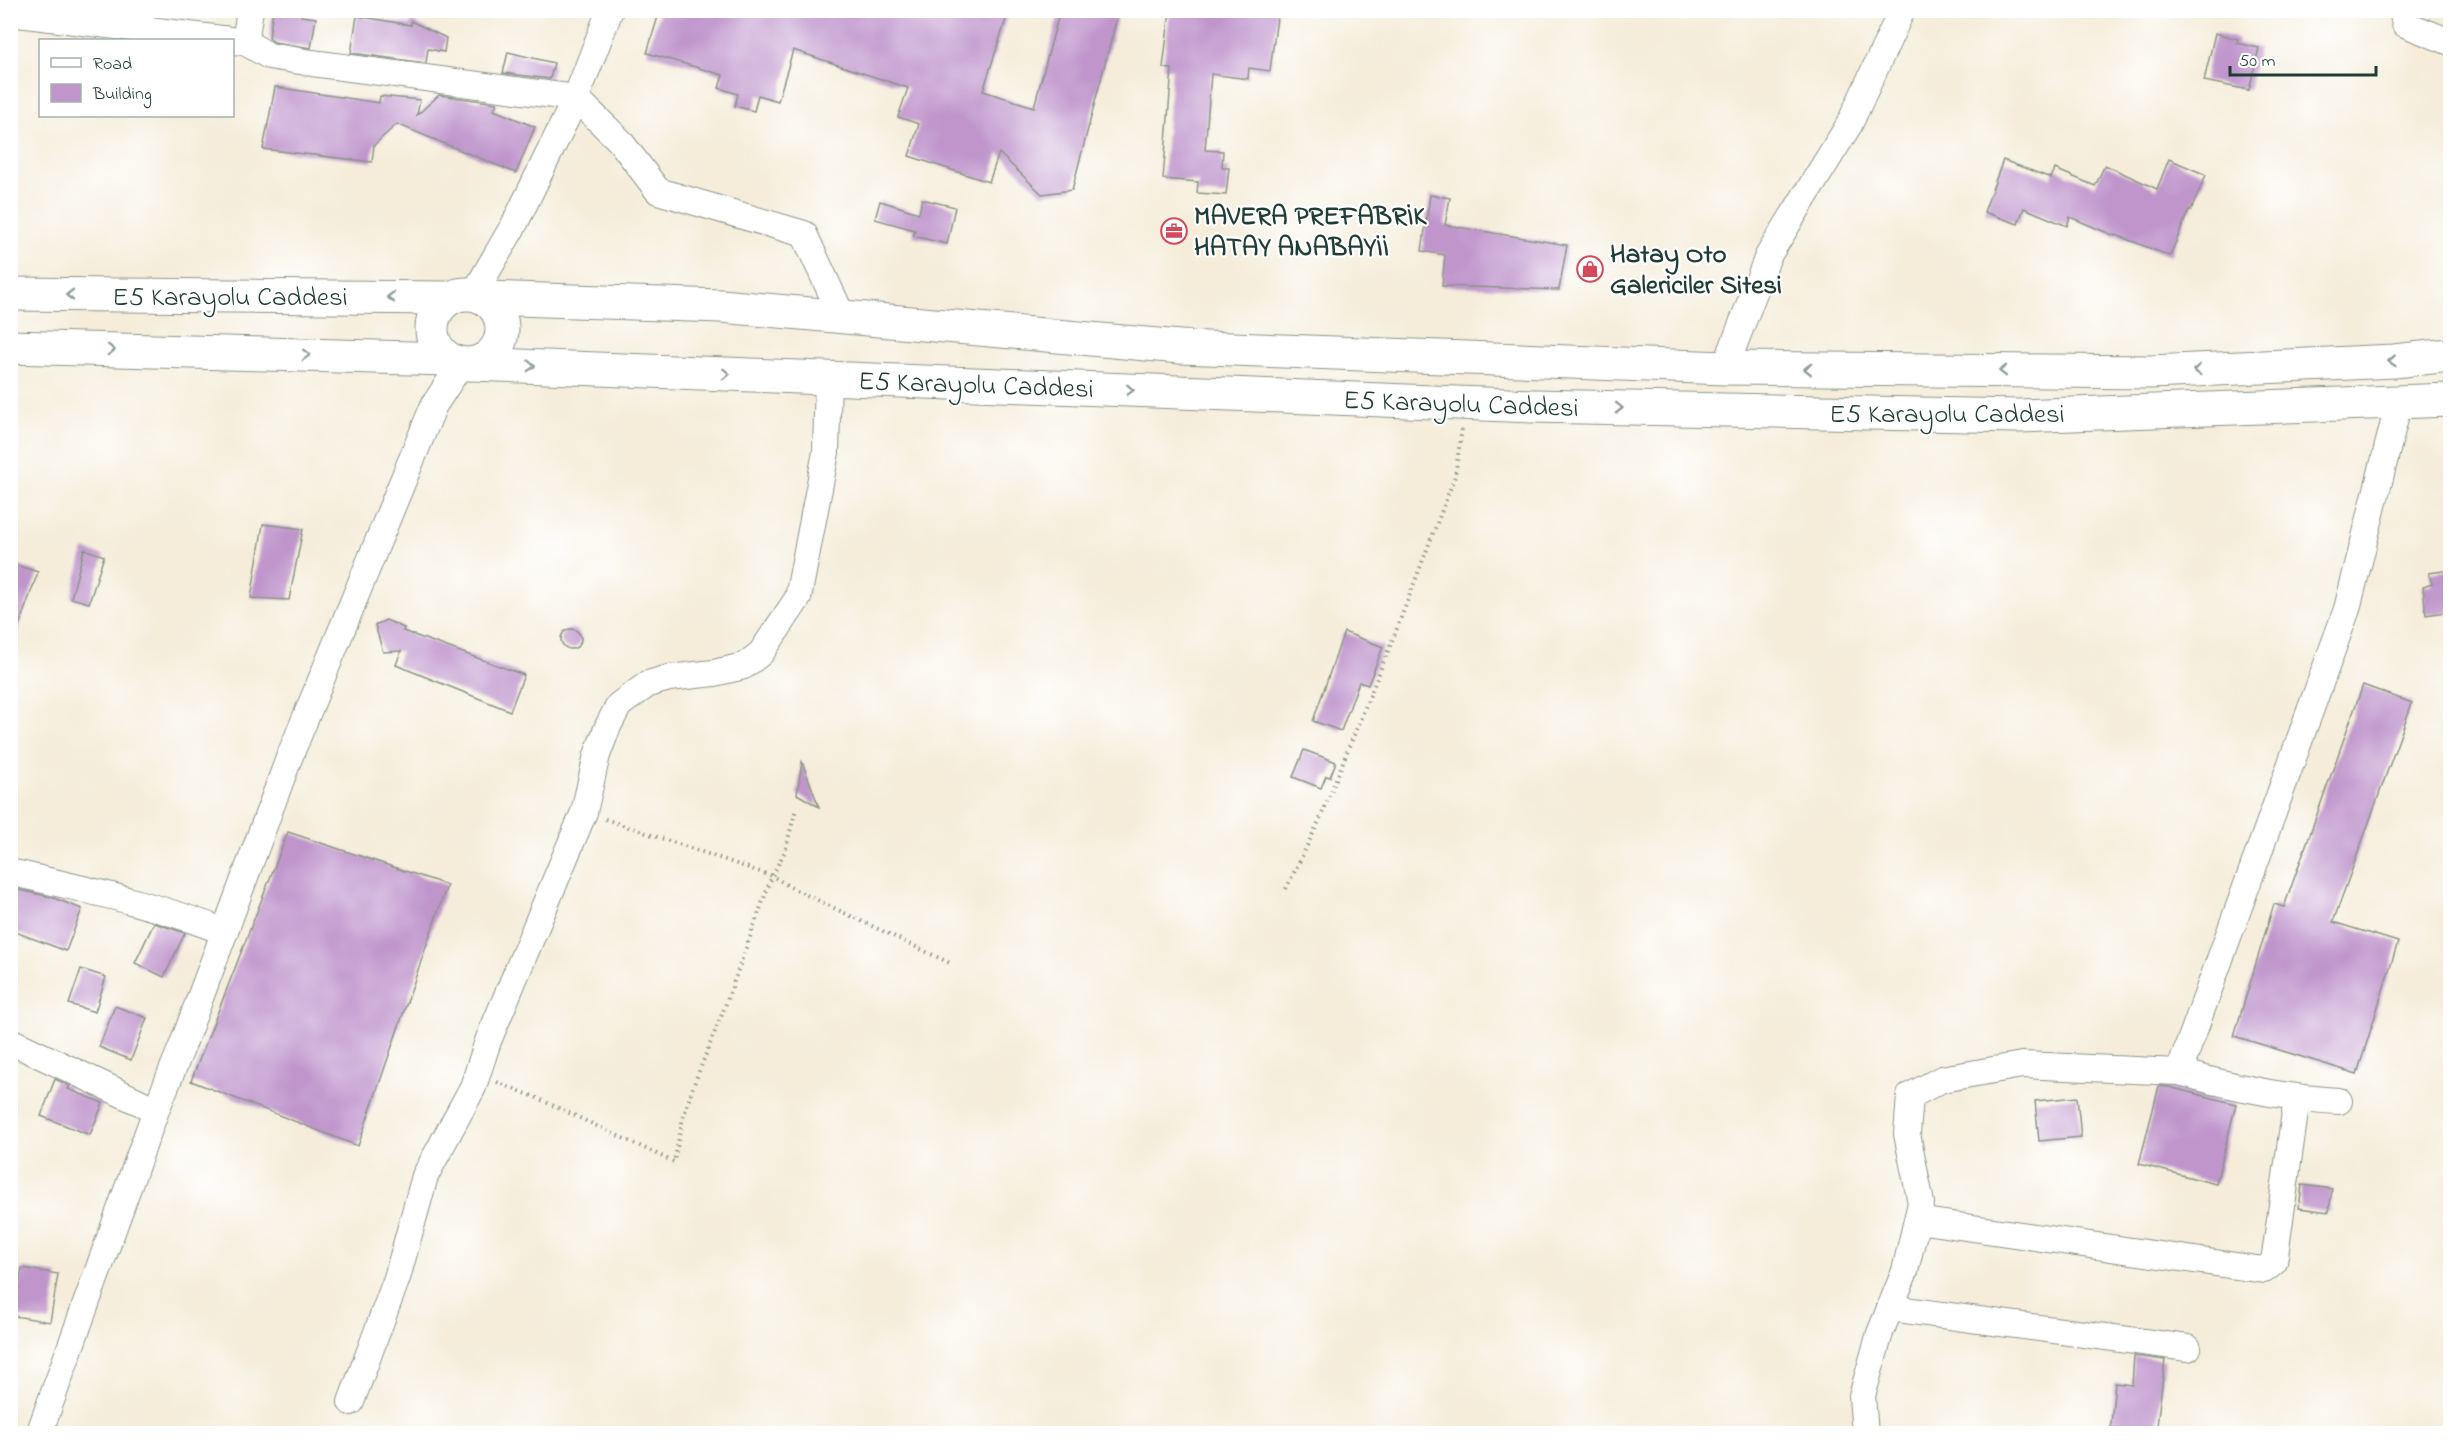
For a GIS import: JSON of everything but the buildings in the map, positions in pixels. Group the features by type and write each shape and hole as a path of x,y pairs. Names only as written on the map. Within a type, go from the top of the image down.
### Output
{"highway":[{"name":"E5 Karayolu Caddesi","path":"10,294 469,296 721,306 1180,347 1725,368 2150,372 2394,361 2451,356"},
{"path":"469,296 499,314 502,335 492,354 461,362 439,351 433,340 432,328 437,311 469,296"},
{"name":"E5 Karayolu Caddesi","path":"10,347 461,362 1466,403 2018,416 2451,400"}],"street":[{"path":"250,10 236,41 269,56 576,98 620,141 658,191 804,234 842,316"},
{"path":"469,296 515,223 576,98 610,10"},
{"path":"1725,368 1768,256 1849,125 1902,10"},
{"path":"2402,10 2405,24 2451,42"},
{"path":"10,13 220,39"},
{"path":"39,1434 156,1110 290,758 434,405 461,362"},
{"path":"351,1402 397,1278 425,1176 473,1087 488,1041 584,812 597,754 619,705 648,684 669,678 714,674 744,666 761,653 798,598 826,452 828,378"},
{"path":"2179,1072 2347,609 2399,402"},
{"path":"10,872 123,899 225,932"},
{"path":"10,1041 156,1110"},
{"path":"1865,1434 1862,1396 1880,1333 1905,1271 1921,1203 1907,1134 1910,1096 1942,1079 2022,1065 2179,1072 2239,1088 2297,1098 2339,1101"},
{"path":"1917,1220 2264,1270 2274,1262 2297,1098"},
{"path":"1890,1308 2188,1348"}],"path":[{"path":"1286,890 1320,819 1396,632 1455,476 1466,403"},
{"path":"477,1075 535,1097 674,1162 683,1118 694,1084 772,876 785,851 796,809"},
{"path":"584,812 772,876 794,890 952,964"}],"place":[{"name":"MAVERA PREFABRİK HATAY ANABAYİİ","path":"1174,231"},
{"name":"Hatay Oto Galericiler Sitesi","path":"1590,269"}]}
